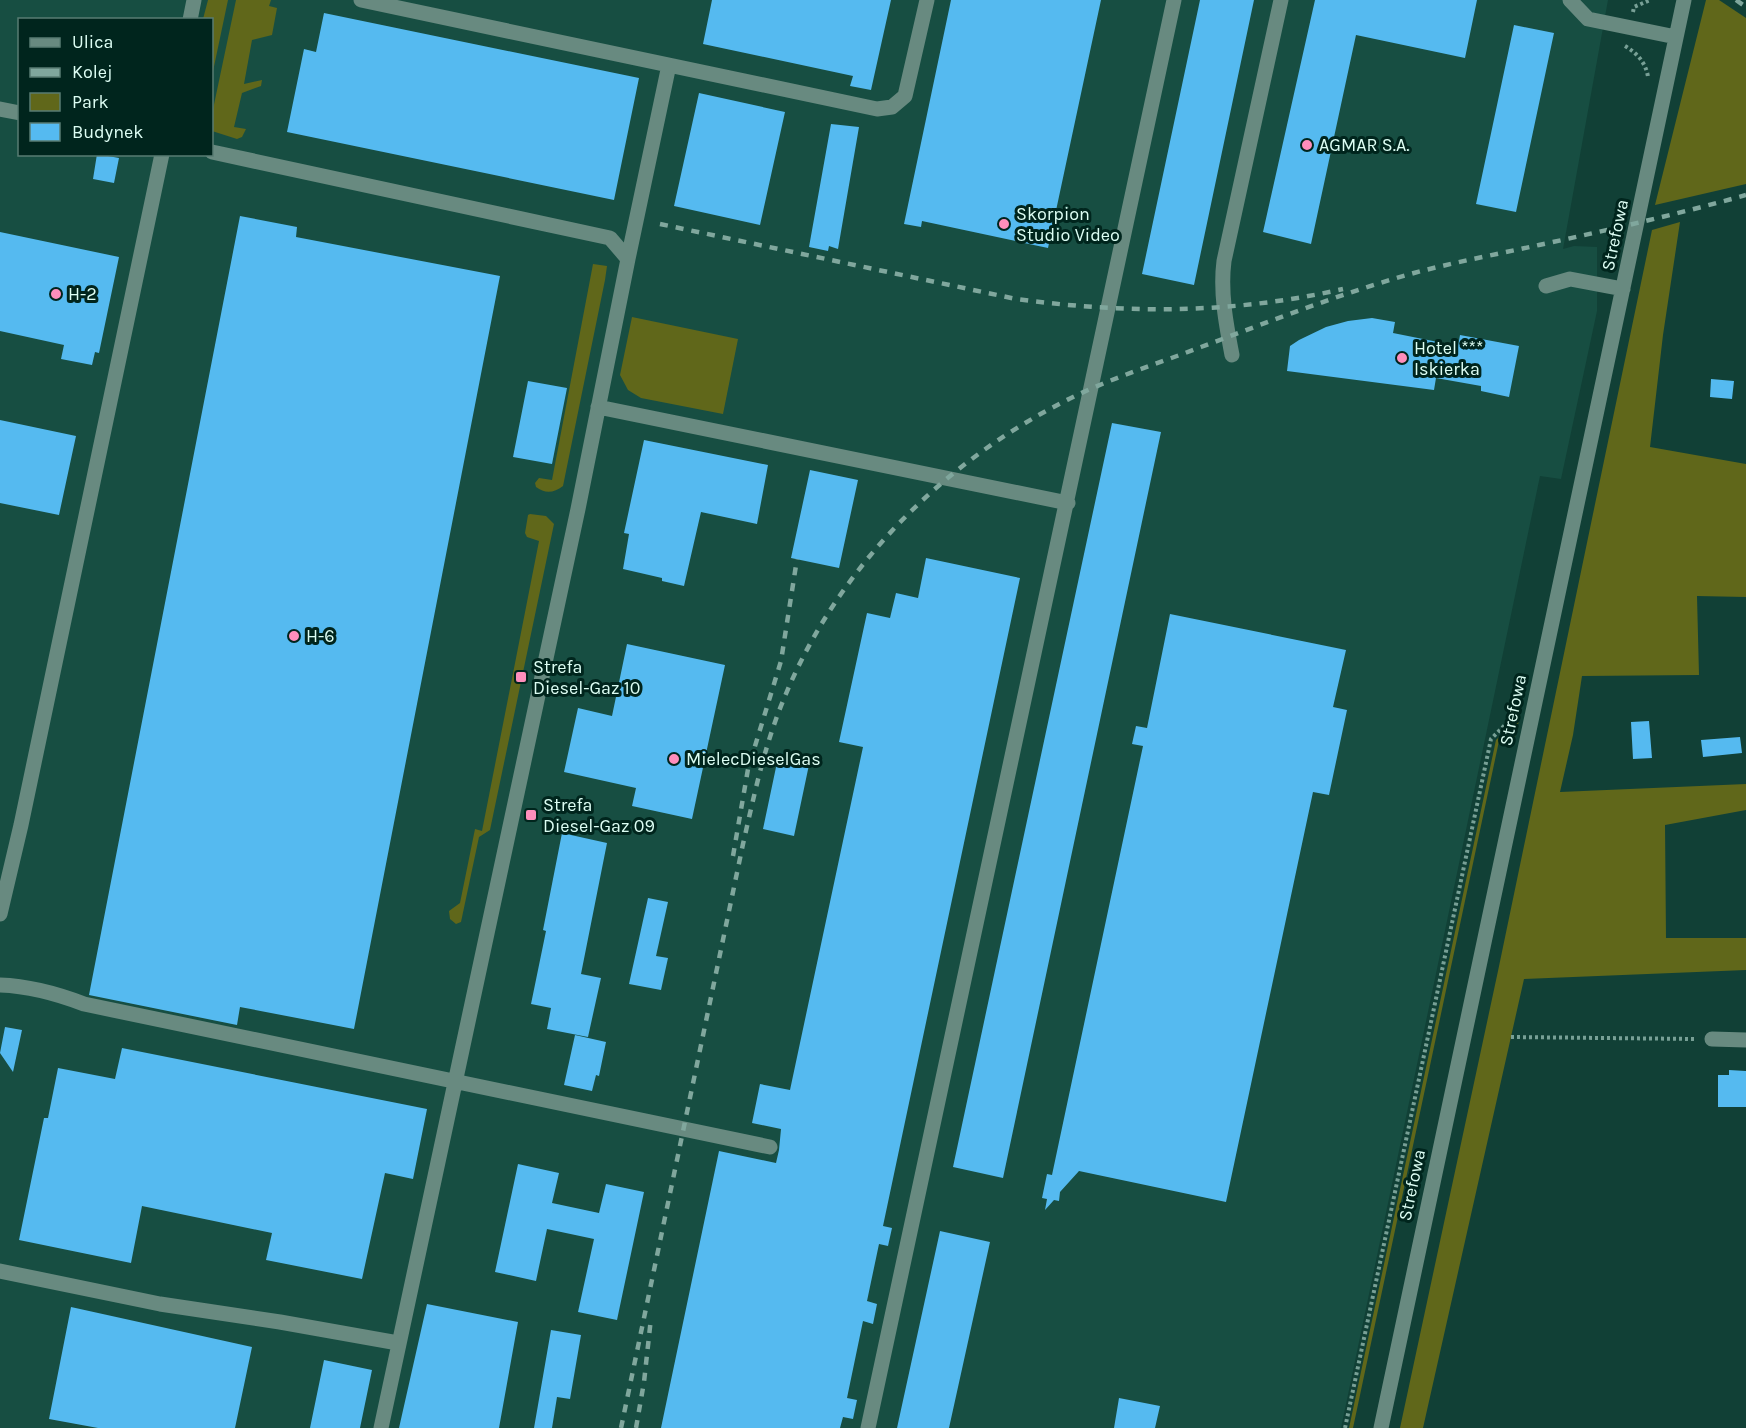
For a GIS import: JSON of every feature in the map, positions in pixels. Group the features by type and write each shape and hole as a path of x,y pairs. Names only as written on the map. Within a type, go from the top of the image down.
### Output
{"street":[{"path":"190,18 194,0"},
{"path":"361,0 876,109 892,107 905,96 927,0"},
{"path":"868,1428 1174,0"},
{"path":"1232,355 1224,308 1222,284 1224,261 1281,0"},
{"path":"1570,0 1588,19 1676,37"},
{"name":"Strefowa","path":"1381,1428 1684,0"},
{"path":"381,1428 669,65"},
{"path":"0,109 18,113"},
{"path":"213,152 610,238 628,259"},
{"path":"0,914 162,156"},
{"path":"1546,286 1570,279 1623,289"},
{"path":"598,407 1068,503"},
{"path":"0,985 11,985 66,997 84,1004 770,1147"},
{"path":"1712,1039 1746,1040"},
{"path":"0,1271 160,1304 398,1343"}],"path":[{"path":"1649,86 1644,63 1625,45 1634,7 1650,0"},
{"path":"1345,1428 1491,739 1516,714"},
{"path":"1511,1037 1712,1039"}],"shaded area":[{"path":"0,0 1608,0 1563,249 1574,246 1597,247 1597,311 1561,479 1540,476 1341,1428 0,1428"}],"green space":[{"path":"208,0 228,0 213,71 213,18 203,18"},
{"path":"236,0 271,0 269,6 277,8 272,35 252,40 244,84 262,80 261,86 242,93 234,127 246,129 242,137 237,139 213,131 213,109"},
{"path":"1706,0 1719,0 1746,18 1746,184 1655,205"},
{"path":"1680,222 1663,335 1650,447 1746,464 1746,597 1697,596 1699,675 1582,676 1573,735 1560,792 1746,784 1746,810 1665,825 1666,938 1746,938 1746,970 1524,979 1423,1428 1400,1428 1498,971 1652,230"},
{"path":"593,264 607,266 563,486 546,492 536,487 535,483 539,478 552,480"},
{"path":"632,317 738,339 723,414 641,398 628,390 620,375"},
{"path":"530,514 546,516 554,524 490,830 479,837 461,922 456,924 450,919 449,911 460,903 475,829 482,831 539,541 527,537 525,533"},
{"path":"1520,716 1514,741 1499,741 1353,1428 1349,1428 1496,740"}],"building":[{"path":"712,0 891,0 871,90 850,86 853,76 703,44"},
{"path":"951,0 1101,0 1048,248 922,221 921,227 904,224"},
{"path":"1200,0 1254,0 1194,285 1142,274"},
{"name":"AGMAR S.A.","path":"1315,0 1477,0 1465,58 1356,35 1311,244 1263,232"},
{"path":"324,13 639,78 614,200 287,132 304,49 316,52"},
{"path":"1514,25 1554,33 1516,212 1476,204"},
{"path":"699,93 785,112 760,225 674,206"},
{"path":"831,124 859,127 838,249 829,246 828,251 809,247"},
{"path":"97,156 119,158 114,183 93,179"},
{"name":"H-6","path":"240,216 297,227 296,237 500,276 354,1029 240,1007 237,1025 89,995"},
{"name":"H-2","path":"0,232 119,257 99,353 95,352 92,365 61,359 64,345 0,331"},
{"name":"Hotel *** Iskierka","path":"1372,318 1395,322 1393,333 1458,346 1460,335 1519,346 1509,397 1481,391 1481,386 1436,378 1434,390 1287,371 1290,346 1299,340 1326,327"},
{"path":"1711,379 1734,381 1732,399 1710,397"},
{"path":"528,381 567,388 552,464 513,457"},
{"path":"0,420 76,436 59,515 0,503"},
{"path":"1112,423 1161,432 1003,1178 953,1167"},
{"path":"644,440 768,465 757,524 701,512 684,586 662,581 662,578 623,569 629,534 624,533"},
{"path":"810,470 858,480 839,568 791,558"},
{"path":"926,558 1020,578 883,1226 892,1228 888,1246 879,1244 867,1301 877,1304 873,1324 863,1321 847,1398 857,1400 853,1419 843,1417 840,1428 661,1428 719,1151 776,1163 781,1129 752,1123 760,1084 790,1090 863,747 839,742 867,613 890,618 896,593 918,598"},
{"path":"1170,614 1346,650 1333,707 1347,710 1329,795 1313,792 1226,1202 1079,1171 1060,1192 1059,1201 1054,1200 1045,1210 1047,1199 1042,1198 1047,1174 1052,1175 1143,746 1132,744 1136,726 1147,728"},
{"name":"MielecDieselGas","path":"627,644 725,665 692,819 632,806 636,788 564,772 578,708 612,716"},
{"path":"1649,721 1652,758 1633,759 1631,722"},
{"path":"1740,737 1742,753 1703,757 1701,740"},
{"path":"779,753 810,760 794,836 763,829"},
{"path":"562,833 607,843 581,974 601,978 588,1037 547,1029 551,1008 531,1004"},
{"path":"648,898 668,902 656,956 668,958 661,990 629,984"},
{"path":"5,1027 22,1030 13,1072 0,1053"},
{"path":"575,1035 606,1042 599,1076 596,1075 592,1091 564,1085"},
{"path":"122,1048 427,1109 413,1179 385,1173 362,1279 266,1260 272,1233 142,1206 131,1263 19,1240 44,1118 48,1118 58,1068 115,1079"},
{"path":"1729,1070 1746,1071 1746,1107 1718,1107 1718,1075 1729,1075"},
{"path":"518,1164 559,1173 552,1203 599,1213 606,1184 644,1192 617,1320 578,1312 594,1239 547,1229 536,1281 495,1272"},
{"path":"940,1231 990,1242 949,1428 897,1428"},
{"path":"427,1304 518,1322 499,1428 399,1428"},
{"path":"71,1307 252,1347 235,1428 98,1428 49,1419"},
{"path":"551,1330 581,1335 570,1399 557,1397 552,1428 534,1428"},
{"path":"324,1360 372,1370 360,1428 310,1428"},
{"path":"1119,1398 1160,1406 1155,1428 1114,1428"}],"railway":[{"path":"1736,0 1746,7"},
{"path":"621,1428 743,844 770,736 805,653 832,607 863,564 898,524 937,487 978,454 1022,425 1069,399 1118,378 1360,289 1414,273 1617,228 1746,195"},
{"path":"660,224 1016,299 1058,304 1139,309 1220,307 1261,303 1343,289"},
{"path":"733,856 748,769 781,661 797,559"},
{"path":"636,1428 651,1318"}],"place":[{"name":"AGMAR S.A.","path":"1307,145"},
{"name":"Skorpion Studio Video","path":"1004,224"},
{"name":"H-2","path":"56,294"},
{"name":"Hotel *** Iskierka","path":"1402,358"},
{"name":"H-6","path":"294,636"},
{"name":"Strefa Diesel-Gaz 10","path":"521,677"},
{"name":"MielecDieselGas","path":"674,759"},
{"name":"Strefa Diesel-Gaz 09","path":"531,815"}]}
